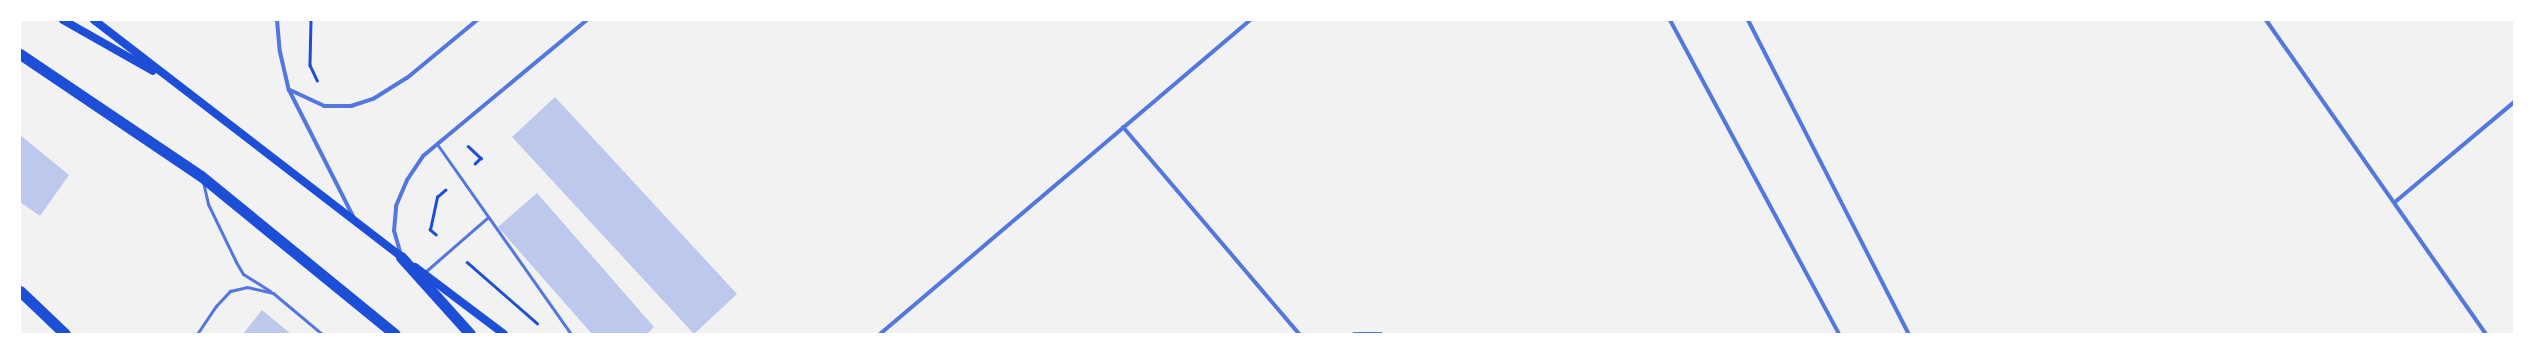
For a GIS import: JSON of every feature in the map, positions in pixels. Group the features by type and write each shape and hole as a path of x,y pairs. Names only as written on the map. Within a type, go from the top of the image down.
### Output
{"highway":[{"path":"20,54 201,176 395,334"},
{"path":"401,257 470,334"},
{"path":"20,291 65,334"}],"main road":[{"path":"63,20 179,86"},
{"path":"94,20 401,257 504,334"}],"street":[{"path":"277,20 280,52 289,90 356,222"},
{"path":"289,90 324,106 351,106 373,99 407,78 477,20"},
{"path":"401,257 394,231 396,206 407,180 423,156 587,20"},
{"path":"880,334 1250,20"},
{"path":"1670,20 1839,334"},
{"path":"1748,20 1909,334"},
{"path":"2266,20 2395,202 2486,334"},
{"path":"2395,202 2514,102"},
{"path":"1123,127 1300,334"},
{"path":"1354,334 1381,334"}],"lane":[{"path":"437,144 571,334"},
{"path":"201,176 208,204 236,262 244,274 273,293 322,334"},
{"path":"423,273 488,217"},
{"path":"197,334 216,306 230,291 247,287 273,293"}],"path":[{"path":"311,20 310,65 318,83"}],"building":[{"path":"555,97 737,294 694,334 512,137"},
{"path":"20,135 69,175 40,216 20,202"},
{"path":"537,193 654,327 647,334 592,334 498,227"},
{"path":"262,310 291,334 243,334"}]}
